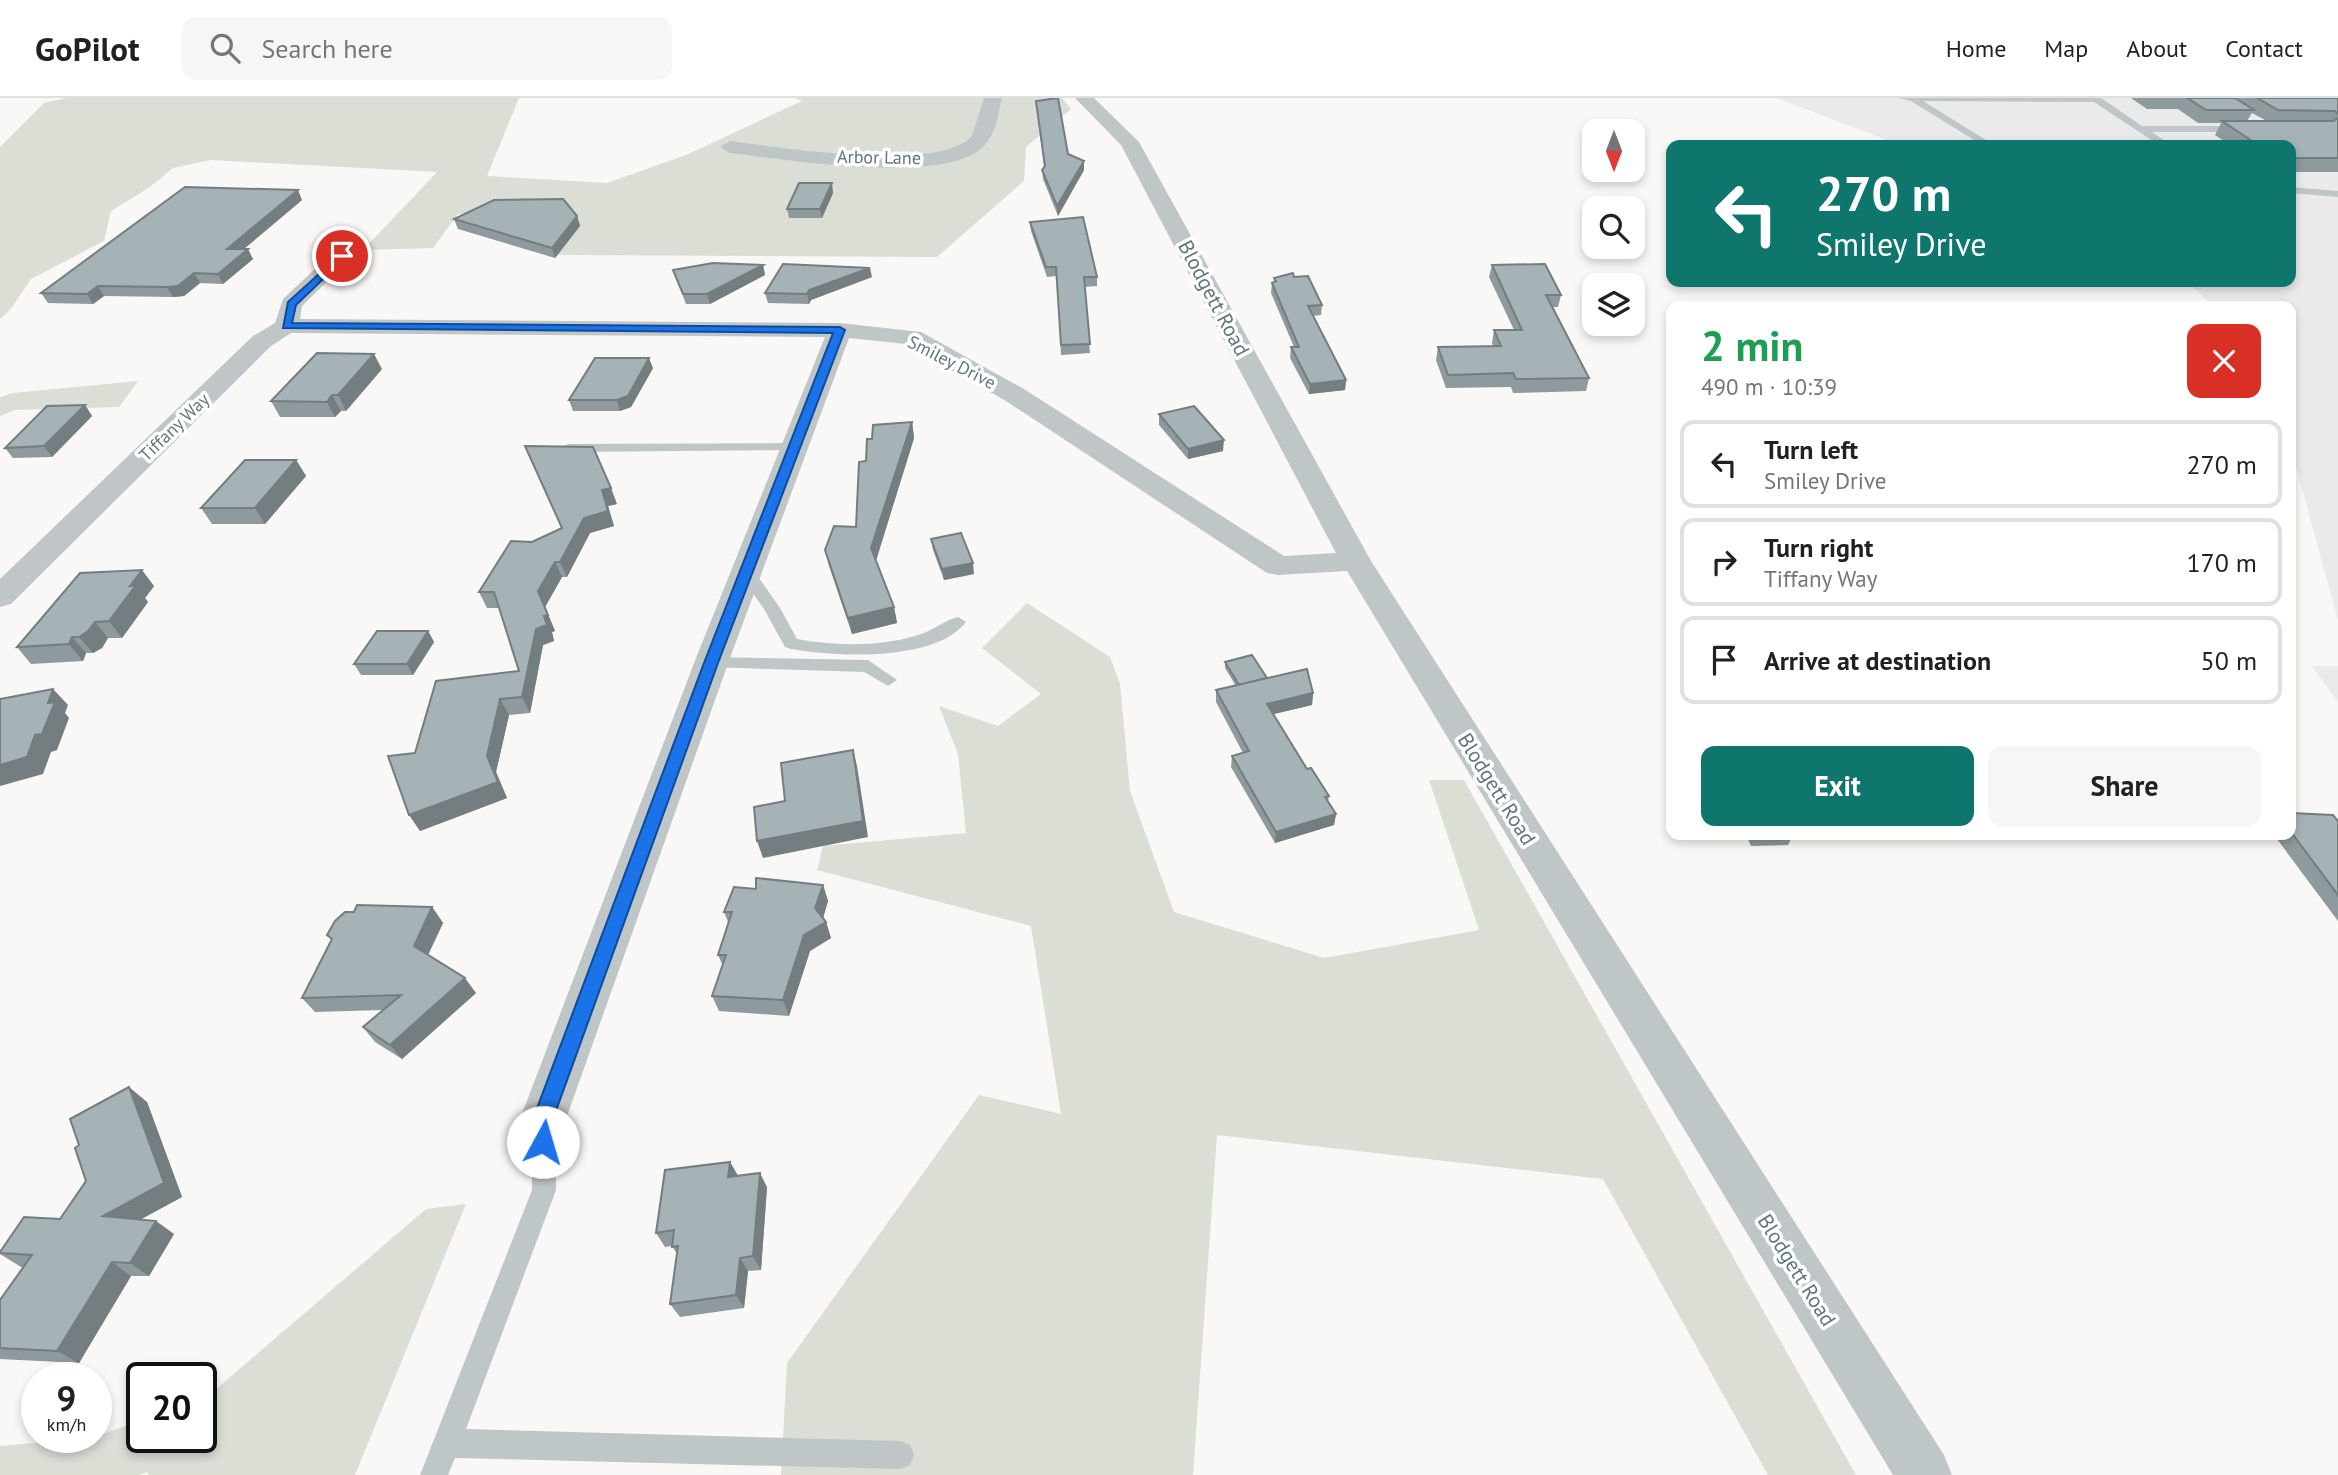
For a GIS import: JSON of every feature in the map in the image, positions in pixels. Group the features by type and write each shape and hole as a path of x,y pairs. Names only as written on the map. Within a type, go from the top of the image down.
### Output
{"street":[{"name":"Arbor Lane","path":"730,147 854,159 905,161 940,157 973,146 986,128 993,98"},
{"name":"Blodgett Road","path":"1084,98 1129,142 1356,561 1924,1475"},
{"path":"286,326 291,304 342,256"},
{"name":"Smiley Drive","path":"286,326 840,330 912,337 1015,395 1278,566 1356,561"},
{"name":"Tiffany Way","path":"0,597 262,341 286,326"},
{"path":"543,1119 711,663 840,330"}],"lane":[{"path":"1903,98 2096,98 2158,140"},
{"path":"1914,100 1981,140"},
{"path":"2140,129 2252,129"},
{"path":"2296,190 2338,194"},
{"path":"557,448 794,447"},
{"path":"746,572 772,608 791,643 814,649 897,646 948,630 958,622"},
{"path":"711,663 868,666 888,680"},
{"path":"434,1475 544,1190 543,1119"},
{"path":"446,1443 900,1455"}],"shaded area":[{"path":"66,98 519,98 487,176 607,183 686,155 802,101 795,98 1062,98 1071,109 1026,147 1024,181 937,257 554,255 579,221 545,212 458,214 433,248 363,250 437,172 210,160 173,168 150,187 111,211 104,241 31,279 10,310 0,319 0,147 44,103"},
{"path":"1777,98 2338,98 2338,621 2296,466 2296,301 2208,301 2193,287 2296,287 2296,140 1887,140"},
{"path":"138,381 119,407 15,410 0,416 0,397 13,393"},
{"path":"1027,603 1110,657 1120,684 1130,791 1174,912 1324,958 1479,930 1429,780 1464,780 1856,1475 1768,1475 1603,1179 1217,1135 1193,1475 781,1475 787,1363 979,1095 1061,1114 1031,926 817,870 823,846 966,833 958,754 939,706 998,726 1041,694 982,648"},
{"path":"2312,666 2338,666 2338,702"},
{"path":"466,1204 355,1475 149,1475 147,1472 139,1475 0,1475 0,1446 21,1444 21,1453 112,1453 112,1431 126,1426 126,1453 217,1453 217,1388 426,1209"}],"building":[{"path":"1058,98 1068,154 1084,161 1057,206 1042,170 1045,166 1036,101"},
{"path":"2187,98 2235,98 2254,110 2206,110"},
{"path":"2257,98 2338,98 2338,114 2335,111 2278,110"},
{"path":"2338,118 2338,158 2296,158 2296,140 2250,140 2222,121 2333,121"},
{"path":"799,183 832,183 820,209 787,209"},
{"path":"185,187 298,190 227,249 248,249 218,274 194,273 178,286 98,286 87,294 41,293"},
{"path":"563,199 577,216 552,248 454,219 494,200"},
{"path":"1083,217 1097,277 1084,277 1090,344 1061,345 1056,267 1046,267 1030,222"},
{"path":"713,263 763,265 707,294 683,294 673,270"},
{"path":"783,264 870,268 809,290 807,294 765,293"},
{"path":"1545,264 1561,295 1546,295 1589,378 1516,379 1513,373 1448,375 1438,347 1501,346 1494,330 1522,330 1492,265"},
{"path":"1293,273 1294,277 1308,276 1322,305 1308,306 1346,380 1310,384 1291,347 1299,347 1272,283 1276,281 1274,278"},
{"path":"317,353 374,354 338,395 332,395 327,402 271,401"},
{"path":"595,358 649,358 628,396 617,400 569,400"},
{"path":"85,405 44,446 5,448 47,406"},
{"path":"1194,406 1224,440 1188,449 1159,414"},
{"path":"912,422 871,548 894,607 848,618 825,550 834,526 856,527 859,462 866,461 867,439 872,439 873,425"},
{"path":"525,446 593,447 611,488 602,490 608,511 584,518 560,562 555,562 538,591 548,615 544,616 547,625 536,629 522,697 500,699 487,756 498,782 409,815 388,756 415,753 436,681 519,671 494,592 479,592 511,541 532,542 562,528"},
{"path":"245,460 296,460 255,508 201,508"},
{"path":"961,533 973,563 942,569 931,539"},
{"path":"142,570 130,586 136,585 109,621 95,622 79,637 72,637 69,644 17,647 80,573"},
{"path":"377,631 428,631 407,664 354,664"},
{"path":"1252,655 1267,678 1239,685 1225,662"},
{"path":"1307,669 1313,693 1267,704 1307,769 1311,768 1329,796 1325,797 1336,814 1276,832 1232,756 1249,751 1216,690"},
{"path":"53,689 48,703 55,702 42,734 35,735 27,757 0,765 0,699"},
{"path":"853,750 863,821 757,841 754,807 785,801 781,763"},
{"path":"2296,813 2333,815 2338,821 2338,895 2296,839"},
{"path":"756,878 823,885 815,908 826,922 804,935 783,1000 712,996 726,955 718,955 732,912 724,912 734,887 756,889"},
{"path":"357,905 432,907 414,946 465,978 390,1045 363,1027 401,995 302,998 332,939 327,935 335,921 345,912 354,912"},
{"path":"129,1087 164,1183 103,1216 156,1221 130,1263 112,1262 57,1351 0,1348 0,1300 32,1255 0,1252 24,1217 60,1219 86,1181 75,1148 79,1145 70,1119"},
{"path":"730,1162 728,1177 760,1173 753,1256 740,1258 736,1295 670,1304 678,1246 672,1247 674,1230 656,1233 665,1170"}],"route":[{"path":"342,256 291,304 286,326 840,330 711,663 543,1119 543,1142"}]}
